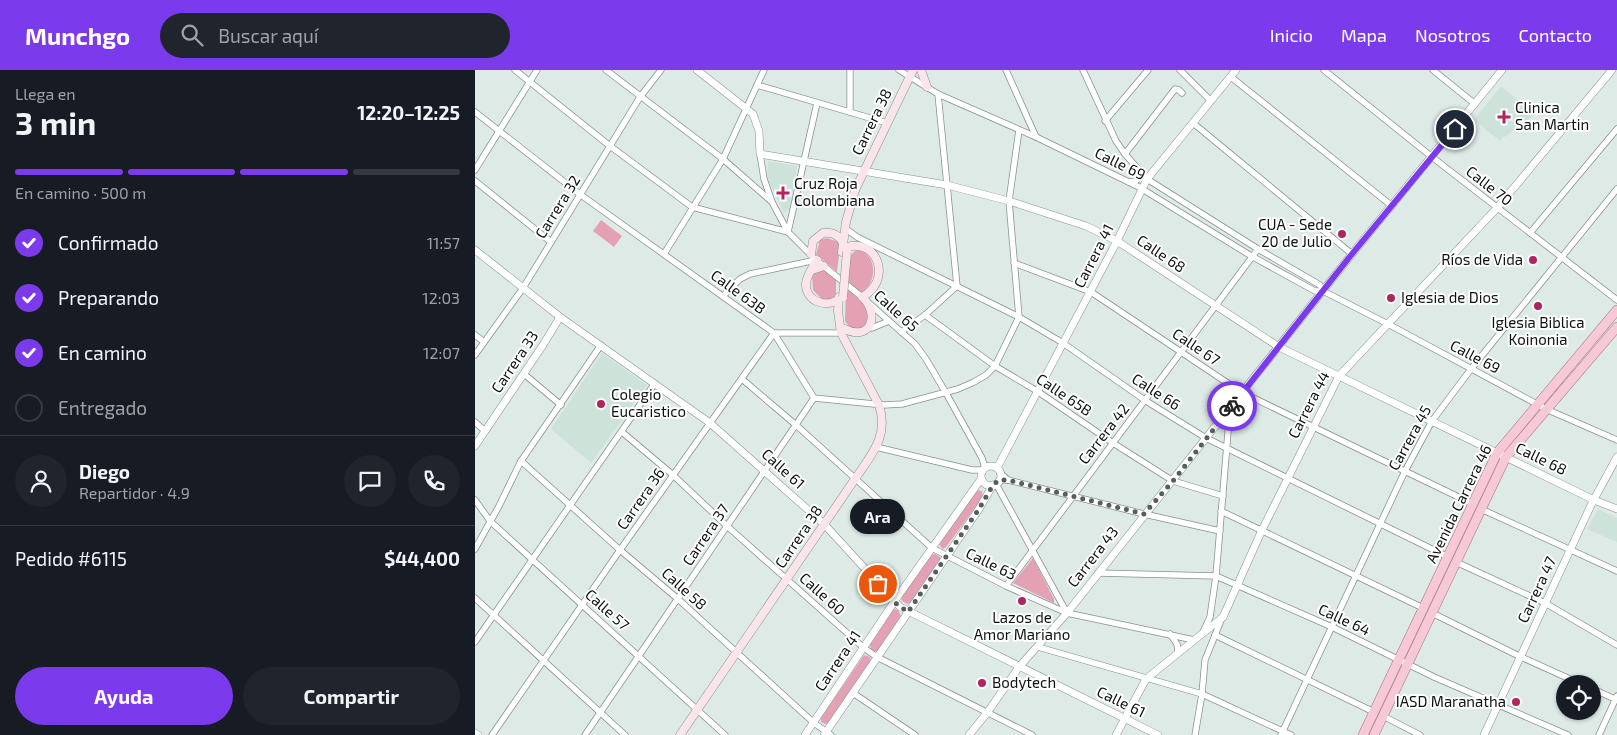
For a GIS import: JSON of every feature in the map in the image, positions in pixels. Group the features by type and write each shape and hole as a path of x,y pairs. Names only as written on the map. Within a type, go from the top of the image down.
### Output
{"main road":[{"path":"921,70 927,87"},
{"name":"Carrera 38","path":"680,735 855,479 876,447 882,434 883,424 879,405 847,345 843,331 840,298 848,243 849,216 855,190 911,73"},
{"name":"Carrera 38","path":"848,243 846,222 849,216"},
{"path":"840,298 829,304 824,304 815,301 808,292 807,278 817,260 813,240 823,232 835,234 848,243 870,251 879,267 880,273 876,285 863,299 872,311 873,317 870,325 864,331 855,333 843,331"},
{"name":"Avenida Carrera 46","path":"1374,735 1432,612 1452,559 1502,455 1537,404 1617,310"},
{"path":"873,317 885,319"},
{"name":"Avenida Carrera 46","path":"1502,455 1546,409 1617,327"},
{"name":"Avenida Carrera 46","path":"1363,735 1423,608 1452,559"}],"street":[{"path":"515,70 610,146 692,207 788,232 817,102"},
{"path":"475,170 537,70"},
{"name":"Calle 65","path":"606,70 723,159 772,202"},
{"name":"Carrera 32","path":"475,355 523,288 640,97 661,70"},
{"path":"697,70 747,108 757,121 760,154"},
{"path":"664,254 723,159 764,70"},
{"path":"850,70 850,112"},
{"name":"Calle 69","path":"899,70 911,73 938,94 1036,137 1129,182 1207,227 1253,257 1315,291 1323,291 1546,409 1617,440"},
{"path":"1005,70 1036,137"},
{"name":"Calle 69","path":"1083,70 1105,121 1125,154 1147,178 1258,250 1320,286 1323,291"},
{"path":"1105,121 1148,70"},
{"path":"1180,70 1211,101"},
{"name":"Carrera 41","path":"827,734 877,657 979,509 991,475 1091,292 1147,178 1236,70"},
{"name":"Calle 70","path":"1324,70 1432,157 1617,300"},
{"path":"1433,70 1475,104"},
{"name":"Carrera 43","path":"969,735 1019,667 1067,613 1144,514 1173,481 1241,392 1502,70"},
{"name":"Carrera 44","path":"1116,735 1146,679 1223,616 1262,530 1339,376 1497,208 1612,70"},
{"path":"1231,77 1392,206"},
{"path":"757,85 887,123"},
{"path":"1125,154 1175,89 1182,93"},
{"path":"901,332 925,315 957,286 938,94"},
{"name":"Calle 63B","path":"475,112 581,195 774,333 814,398"},
{"path":"1193,123 1352,254"},
{"path":"814,398 879,405 902,404 947,392 974,382 986,375 995,366 1019,317 1009,201 1021,131 1027,129 1029,124"},
{"path":"1530,233 1617,129"},
{"name":"Calle 65","path":"760,154 764,178 772,202 788,232 817,260 915,344 947,392 991,475"},
{"name":"Calle 68","path":"760,154 947,185 1009,201 1086,226 1117,241 1279,347 1594,500 1617,509"},
{"path":"1129,182 1133,182 1138,178 1138,169"},
{"path":"475,181 551,242"},
{"name":"Carrera 45","path":"1282,733 1405,471 1432,421 1471,369 1617,189"},
{"path":"1207,227 1211,219"},
{"name":"Calle 66","path":"848,243 957,286 1019,317 1063,343 1146,401 1226,449 1545,604 1617,645"},
{"name":"Calle 61","path":"475,250 560,317 710,423 824,524 894,602 908,612 1158,735"},
{"name":"Carrera 42","path":"1006,586 1258,250"},
{"path":"723,296 739,280 750,274 817,260"},
{"name":"Calle 67","path":"1014,263 1091,292 1241,392 1617,571"},
{"name":"Calle 65B","path":"925,315 995,366 1037,391 1173,481 1223,496"},
{"name":"Carrera 33","path":"475,446 560,317"},
{"path":"872,328 885,319"},
{"path":"774,333 843,331"},
{"name":"Carrera 36","path":"492,735 619,550 774,333"},
{"path":"475,335 484,342"},
{"path":"475,549 521,461 601,345"},
{"path":"524,374 561,405"},
{"name":"Calle 63","path":"742,379 796,425 932,548 1006,586 1067,613 1195,640"},
{"path":"475,642 655,384"},
{"name":"Carrera 37","path":"585,735 814,398"},
{"path":"1202,634 1210,617 1216,576 1229,408"},
{"path":"475,422 485,430"},
{"name":"Calle 60","path":"623,432 864,648 877,657 1032,735"},
{"path":"876,447 1072,497 1220,531"},
{"name":"Carrera 47","path":"1484,735 1594,500 1617,457"},
{"name":"Calle 58","path":"521,461 619,550 678,599 827,734"},
{"path":"991,475 1067,613"},
{"name":"Carrera 41","path":"805,735 932,548 991,475"},
{"name":"Calle 57","path":"475,500 490,520 725,735"},
{"path":"1221,511 1423,608"},
{"name":"Calle 64","path":"1098,573 1216,576 1568,735"},
{"path":"475,598 625,735"},
{"path":"1432,612 1561,675"},
{"path":"1195,735 1202,694 1205,660 1223,616"},
{"path":"1170,634 1177,644 1177,652"},
{"path":"1215,635 1374,712"},
{"path":"1037,647 1202,694 1282,733 1291,735"},
{"path":"1599,735 1617,699 1601,692"},
{"path":"853,694 915,735"},
{"path":"1383,716 1420,735"}],"shaded area":[{"name":"Clinica San Martin","path":"1501,86 1534,113 1517,133 1513,130 1500,141 1474,120"},
{"name":"Cruz Roja Colombiana","path":"768,161 797,166 790,209 784,213 767,178"},
{"path":"601,220 622,236 614,247 593,231"},
{"path":"827,238 836,241 840,246 837,272 816,254 820,240"},
{"path":"859,250 870,258 873,270 870,283 861,293 847,281 851,255"},
{"path":"825,269 836,280 836,294 833,300 822,299 813,290 812,274 816,270"},
{"path":"846,288 864,304 870,317 862,327 852,328 845,321"},
{"name":"Colegio Eucaristico","path":"602,353 647,385 591,463 551,429"},
{"path":"977,490 982,491 983,497 943,549 939,542"},
{"path":"1598,509 1617,518 1617,542 1587,529"},
{"path":"935,554 940,557 940,561 912,602 907,604 902,601 901,597 931,555"},
{"path":"1033,558 1054,599 1054,603 1013,583"},
{"path":"894,609 898,610 901,616 878,651 874,651 870,645"},
{"path":"864,655 870,657 871,660 829,723 821,722 821,718"}],"way so far":[{"path":"878,584 894,602 908,612 979,509 993,485 999,480 1008,480 1144,514 1173,481 1232,406"}],"place":[{"name":"Clinica San Martin","path":"1504,117"},
{"name":"Cruz Roja Colombiana","path":"783,193"},
{"name":"CUA - Sede 20 de Julio","path":"1342,234"},
{"name":"Ríos de Vida","path":"1533,260"},
{"name":"Iglesia de Dios","path":"1391,298"},
{"name":"Iglesia Biblica Koinonia","path":"1538,306"},
{"name":"Colegio Eucaristico","path":"601,404"},
{"name":"Ara","path":"878,584"},
{"name":"Lazos de Amor Mariano","path":"1022,601"},
{"name":"Bodytech","path":"982,683"},
{"name":"IASD Maranatha","path":"1516,702"}],"route":[{"path":"1232,406 1241,392 1283,343 1352,254 1455,129"}]}
